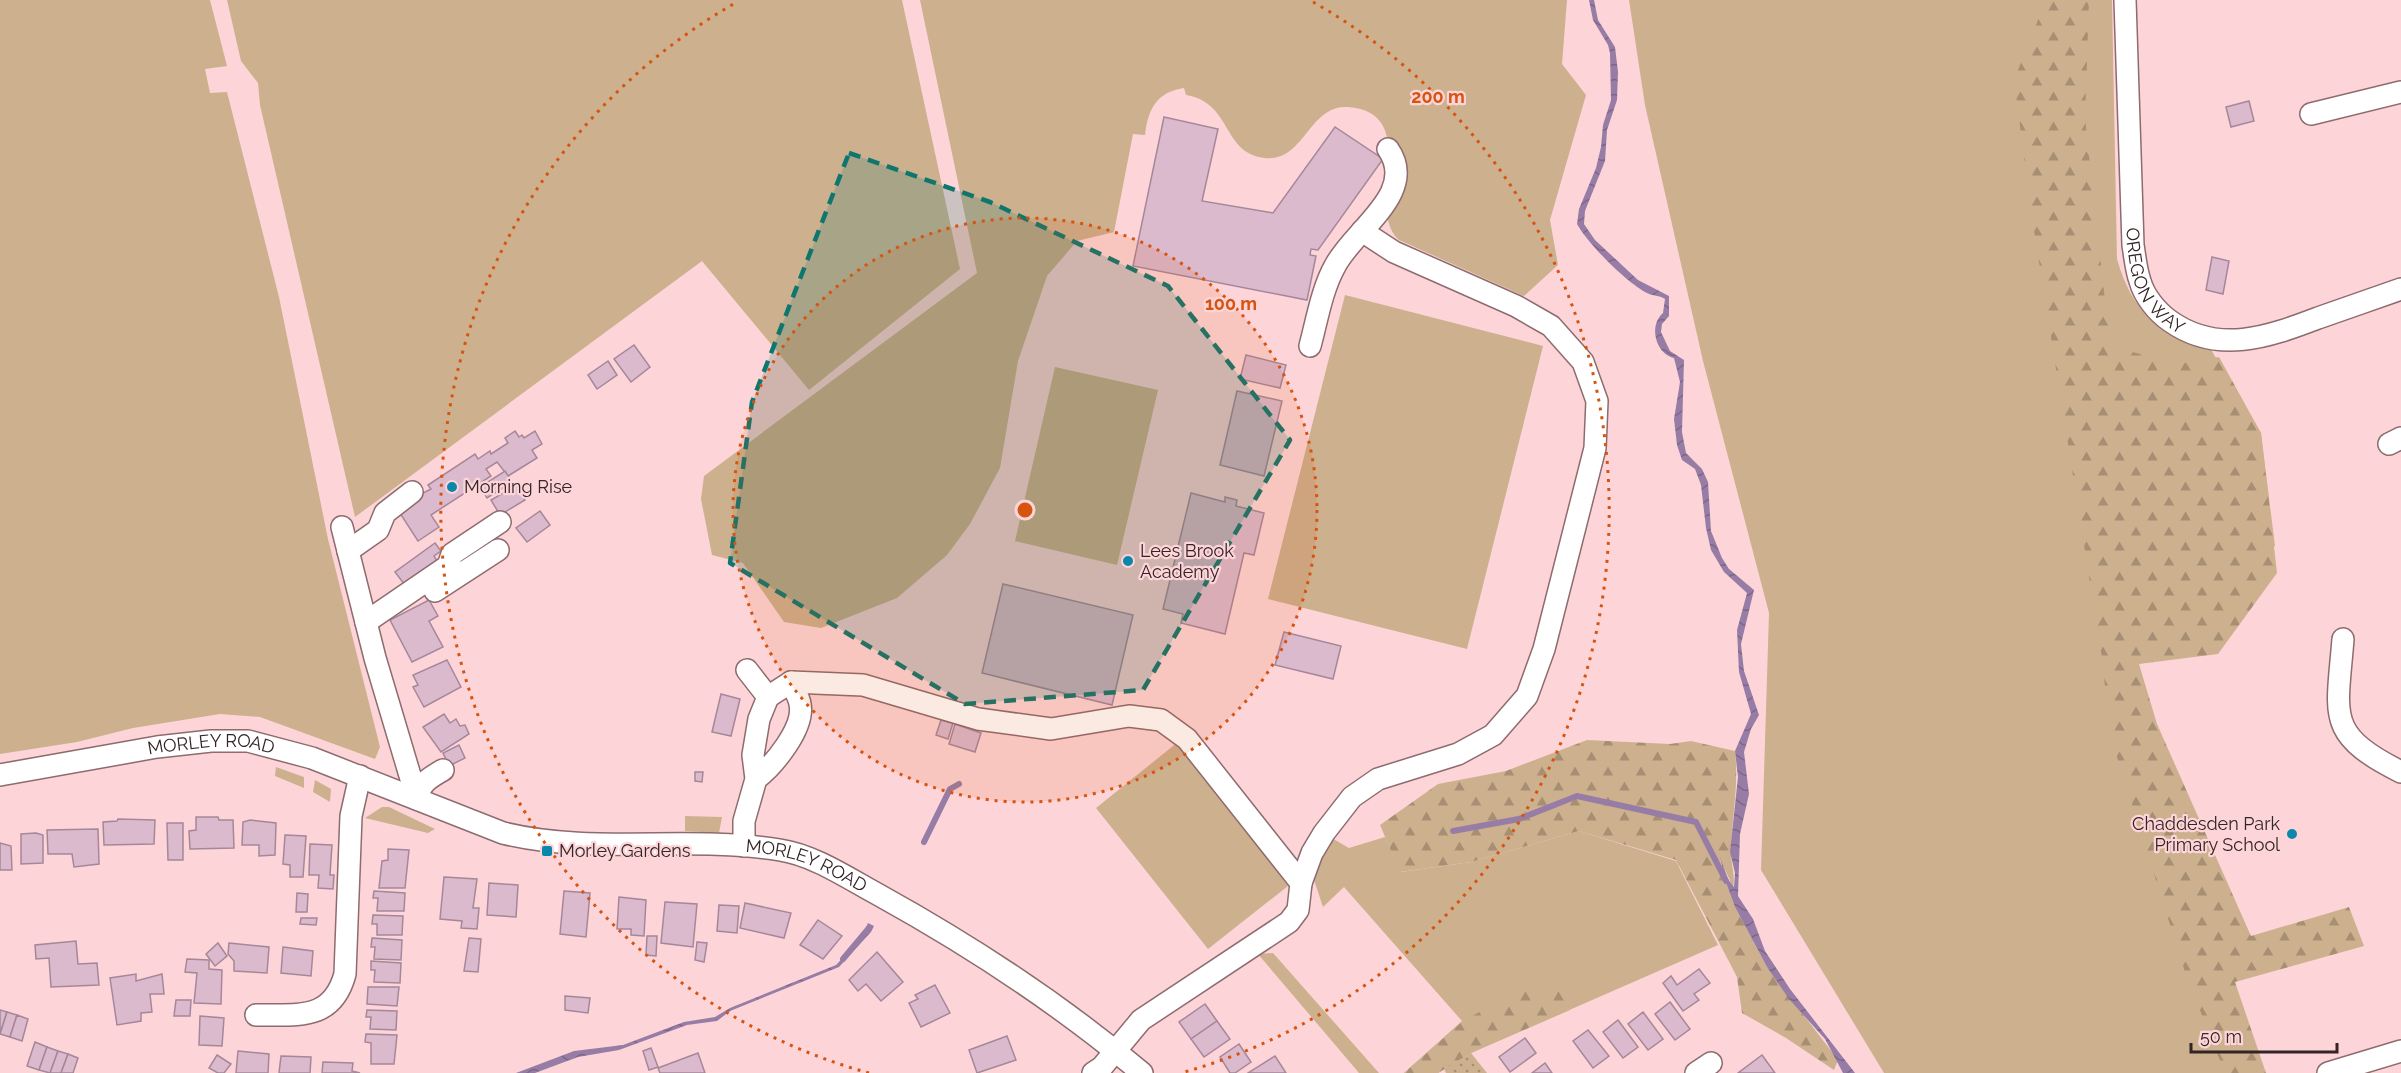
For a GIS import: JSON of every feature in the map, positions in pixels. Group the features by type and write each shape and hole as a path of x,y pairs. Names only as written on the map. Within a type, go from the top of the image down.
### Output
{"street":[{"name":"OREGON WAY","path":"2126,0 2133,245 2140,283 2156,309 2182,330 2195,336 2210,340 2241,341 2288,329 2401,289"},
{"path":"2311,114 2401,93"},
{"path":"1310,346 1335,265 1393,191 1397,165 1388,149"},
{"path":"1093,1073 1102,1067 1141,1020 1289,922 1298,910 1301,883 1312,854 1324,833 1352,797 1378,778 1458,754 1493,735 1527,696 1544,650 1595,448 1597,401 1583,362 1551,326 1516,306 1394,252 1362,231"},
{"path":"348,551 378,530 385,513 412,492"},
{"path":"367,628 447,566 452,554 500,522"},
{"path":"342,527 367,628 417,799"},
{"path":"367,628 498,550"},
{"path":"2343,639 2338,707 2342,727 2369,756 2401,772"},
{"path":"747,670 768,697"},
{"path":"744,846 744,821 756,779 753,755 759,719 768,697 791,682 862,685 978,719 1051,729 1129,717 1161,720 1187,740 1301,883"},
{"path":"756,779 774,766 795,731 801,706 791,682"},
{"name":"MORLEY ROAD","path":"0,775 157,747 211,741 248,741 285,749 503,833 533,840 575,844 668,843 744,846 783,850 859,884 994,962 1079,1021 1142,1073"},
{"path":"417,799 419,788 426,780 443,770"},
{"path":"256,1015 311,1014 332,1002 340,992 345,974 351,816 360,776"},
{"path":"2328,1073 2401,1051"}],"highlighted area":[{"path":"849,153 990,202 1168,286 1290,440 1143,690 965,704 730,563 752,402"}],"green space":[{"path":"0,0 210,0 227,66 205,69 210,93 227,92 279,297 328,539 380,747 375,759 260,717 220,714 133,728 77,742 0,754"},
{"path":"227,0 902,0 960,269 809,390 702,261 355,517 260,105 258,83 241,61"},
{"path":"920,0 1567,0 1562,64 1586,95 1550,220 1558,265 1524,296 1399,240 1390,226 1387,207 1388,144 1383,126 1371,113 1348,107 1334,109 1323,115 1286,153 1274,158 1259,157 1247,152 1239,145 1211,107 1200,99 1186,95 1184,88 1174,90 1160,98 1151,110 1145,135 1133,134 1114,232 1077,241 1047,276 1018,361 1000,468 970,524 947,555 897,598 821,628 784,622 743,563 712,555 701,499 704,476 977,273"},
{"path":"1629,0 2112,0 2117,259 2123,277 2139,306 2150,318 2176,335 2210,348 2261,433 2275,546 2122,585 2146,732 2264,1073 1884,1073 1761,870 1769,613 1703,361 1645,105"},
{"path":"2046,0 2089,0 2085,118 2104,292 2113,347 2178,364 2219,357 2261,433 2277,573 2218,654 2139,664 2157,724 2251,936 2349,907 2364,946 2235,982 2266,1073 2225,1073 2186,975 2110,735 2102,658 2032,218 2014,80"},
{"path":"1345,295 1543,346 1467,649 1268,599"},
{"path":"1055,367 1158,390 1117,565 1015,541"},
{"path":"1587,740 1670,744 1691,741 1735,751 1736,788 1731,855 1733,887 1720,859 1725,880 1735,907 1767,967 1838,1060 1834,1070 1786,1038 1742,1013 1737,977 1676,860 1579,831 1471,862 1400,872 1380,825 1438,784 1506,771"},
{"path":"1178,742 1288,886 1208,949 1096,808"},
{"path":"276,767 304,777 304,788 275,776"},
{"path":"315,780 331,789 330,802 313,792"},
{"path":"382,807 389,807 435,829 428,833 365,818"},
{"path":"685,816 722,817 719,833 685,831"},
{"path":"1579,831 1676,861 1718,945 1471,1053 1438,1073 1404,1073 1462,1021 1344,887 1323,907 1314,880 1330,837 1349,848 1385,837 1401,872 1471,862"},
{"path":"1273,953 1379,1073 1359,1073 1258,954"},
{"path":"1557,984 1570,1010 1471,1053 1438,1073 1404,1073 1463,1021 1509,996"},
{"path":"1471,1053 1487,1073 1446,1073 1444,1069"}],"water":[{"path":"1589,0 1594,0 1598,20 1615,47 1618,72 1617,100 1607,130 1605,161 1585,211 1584,224 1595,240 1638,280 1669,296 1669,316 1662,324 1661,332 1670,351 1684,360 1682,432 1686,453 1702,469 1708,482 1711,531 1722,558 1729,569 1754,590 1741,644 1744,671 1759,715 1751,729 1744,752 1749,794 1740,834 1738,896 1753,919 1765,951 1790,989 1855,1073 1843,1073 1825,1039 1789,999 1767,967 1735,907 1725,880 1720,857 1728,879 1734,887 1735,873 1730,852 1738,777 1735,751 1751,714 1739,672 1737,630 1747,593 1724,572 1711,550 1701,485 1695,469 1682,460 1677,445 1674,419 1680,382 1674,358 1663,351 1655,332 1658,319 1663,313 1665,299 1647,293 1629,281 1599,252 1577,224 1579,209 1596,168 1603,125 1611,100 1610,53 1608,45 1593,20"},
{"path":"868,923 874,926 871,932 839,967 730,1011 717,1021 687,1025 619,1050 578,1057 535,1073 516,1073 574,1051 623,1045 684,1022 715,1017 730,1008 836,965 861,939"}],"building":[{"path":"2249,101 2254,121 2231,127 2226,107"},
{"path":"1164,117 1218,129 1202,201 1273,213 1335,127 1383,159 1318,250 1311,249 1310,255 1316,256 1307,300 1133,266"},
{"path":"2212,257 2229,261 2223,294 2206,290"},
{"path":"634,345 650,367 631,382 614,359"},
{"path":"1246,355 1286,365 1280,388 1240,379"},
{"path":"608,361 617,375 597,389 588,375"},
{"path":"1237,391 1282,401 1264,476 1220,465"},
{"name":"Morning Rise","path":"515,431 519,437 522,435 524,438 535,431 542,444 532,450 537,458 508,476 497,462 486,469 491,476 431,515 439,527 418,541 396,507 431,489 428,485 475,454 478,459 490,451 491,454 508,443 505,438"},
{"path":"505,471 512,482 487,498 480,487"},
{"path":"517,485 525,500 500,515 491,500"},
{"path":"1191,493 1225,502 1225,497 1237,500 1236,506 1264,513 1254,555 1244,553 1225,634 1181,623 1183,614 1163,609"},
{"path":"540,511 550,525 527,542 516,528"},
{"path":"435,543 441,551 434,556 439,564 407,588 395,572"},
{"path":"1003,584 1133,615 1112,705 982,673"},
{"path":"429,600 438,616 429,621 443,647 412,662 390,620"},
{"path":"1284,632 1341,646 1333,679 1275,665"},
{"path":"447,660 461,687 424,707 413,687 418,685 413,675"},
{"path":"721,694 740,699 731,736 712,732"},
{"path":"444,714 450,723 456,719 460,726 465,725 469,734 441,752 423,727"},
{"path":"941,720 953,723 948,739 936,735"},
{"path":"955,724 981,733 975,752 949,744"},
{"path":"459,745 465,758 449,766 443,753"},
{"path":"695,772 703,772 702,782 695,781"},
{"path":"196,817 233,820 234,848 190,849 189,831 196,830"},
{"path":"118,819 155,820 154,844 104,845 103,822"},
{"path":"250,820 276,823 275,855 259,856 259,845 242,845 243,822"},
{"path":"167,823 183,823 183,860 168,860"},
{"path":"98,829 99,864 74,867 72,854 48,854 47,830"},
{"path":"21,834 43,835 43,863 21,864"},
{"path":"285,835 306,836 303,877 290,877 290,865 283,864"},
{"path":"0,843 11,846 12,870 0,870"},
{"path":"310,844 332,845 330,875 334,875 333,889 318,888 319,875 309,875"},
{"path":"388,849 409,850 405,888 379,888 382,861 388,860"},
{"path":"444,877 477,879 473,908 479,908 477,929 461,928 462,921 440,919"},
{"path":"489,883 518,885 516,917 487,915"},
{"path":"374,891 405,893 404,911 377,911 378,898 373,898"},
{"path":"564,891 590,893 586,937 560,934"},
{"path":"297,893 308,894 307,912 296,912"},
{"path":"619,897 646,900 644,936 631,935 631,929 617,929"},
{"path":"665,902 697,904 693,947 661,943"},
{"path":"745,903 791,913 784,938 740,928"},
{"path":"719,905 739,906 737,933 717,931"},
{"path":"373,915 403,916 402,935 377,935 377,924 372,924"},
{"path":"301,918 317,918 316,925 300,924"},
{"path":"818,920 842,936 823,959 800,945"},
{"path":"647,936 657,936 656,956 646,955"},
{"path":"372,938 402,940 401,960 374,959 375,947 371,947"},
{"path":"469,938 481,939 478,972 464,971"},
{"path":"76,941 78,964 97,963 99,985 51,987 49,958 36,959 35,945"},
{"path":"697,942 707,943 704,962 695,960"},
{"path":"218,943 227,956 215,966 206,954"},
{"path":"229,943 269,947 267,973 234,971 234,961 228,954"},
{"path":"283,947 313,951 311,976 281,973"},
{"path":"877,952 903,982 881,1001 866,984 858,991 849,980"},
{"path":"187,959 209,960 209,969 222,970 221,1004 194,1003 197,973 185,972"},
{"path":"371,961 401,963 400,983 374,982 375,970 371,970"},
{"path":"1699,969 1710,983 1694,994 1699,1000 1683,1011 1663,983 1671,976 1677,985"},
{"path":"136,974 136,981 162,974 164,994 150,994 152,1012 141,1013 141,1021 117,1025 110,978"},
{"path":"935,985 950,1013 921,1027 909,1003 918,999 915,995"},
{"path":"368,987 399,987 397,1006 367,1004"},
{"path":"565,996 590,998 588,1013 565,1010"},
{"path":"176,1000 191,1000 190,1016 174,1016"},
{"path":"1670,1002 1690,1029 1675,1040 1655,1014"},
{"path":"1205,1004 1217,1021 1191,1039 1179,1022"},
{"path":"0,1010 7,1012 0,1034"},
{"path":"367,1010 397,1011 396,1030 370,1029 371,1017 366,1017"},
{"path":"7,1012 17,1015 10,1037 0,1034"},
{"path":"1643,1012 1663,1039 1648,1050 1628,1024"},
{"path":"17,1015 28,1019 22,1041 10,1037"},
{"path":"200,1016 224,1018 222,1046 199,1045"},
{"path":"1618,1020 1638,1047 1623,1058 1603,1032"},
{"path":"1217,1021 1230,1039 1204,1057 1191,1039"},
{"path":"1588,1030 1609,1056 1593,1068 1573,1041"},
{"path":"366,1034 397,1035 394,1064 371,1064 371,1043 365,1042"},
{"path":"1007,1036 1016,1060 977,1073 969,1050"},
{"path":"1525,1038 1536,1053 1510,1072 1499,1057"},
{"path":"35,1042 47,1047 39,1070 27,1066"},
{"path":"1239,1044 1251,1062 1235,1073 1230,1073 1220,1057"},
{"path":"47,1047 58,1051 50,1073 39,1070"},
{"path":"651,1048 658,1067 649,1070 643,1051"},
{"path":"58,1051 68,1054 61,1073 50,1073"},
{"path":"238,1051 269,1054 268,1073 236,1073"},
{"path":"698,1053 705,1073 660,1073 658,1068"},
{"path":"68,1054 78,1058 73,1073 61,1073"},
{"path":"217,1055 231,1064 224,1073 218,1073 209,1068"},
{"path":"1762,1055 1775,1073 1738,1073"},
{"path":"281,1056 311,1057 310,1073 279,1073"},
{"path":"1275,1056 1286,1073 1248,1073"},
{"path":"323,1062 353,1063 352,1071 360,1073 322,1073"},
{"path":"1545,1063 1552,1073 1532,1073"}],"waterway":[{"path":"924,842 950,789 959,784"},
{"path":"1453,831 1519,819 1577,796 1696,822 1726,881"},
{"path":"843,959 869,928"}],"place":[{"name":"Morning Rise","path":"452,487"},
{"name":"Lees Brook Academy","path":"1128,561"},
{"name":"Chaddesden Park Primary School","path":"2292,834"},
{"name":"Morley Gardens","path":"547,851"}]}
